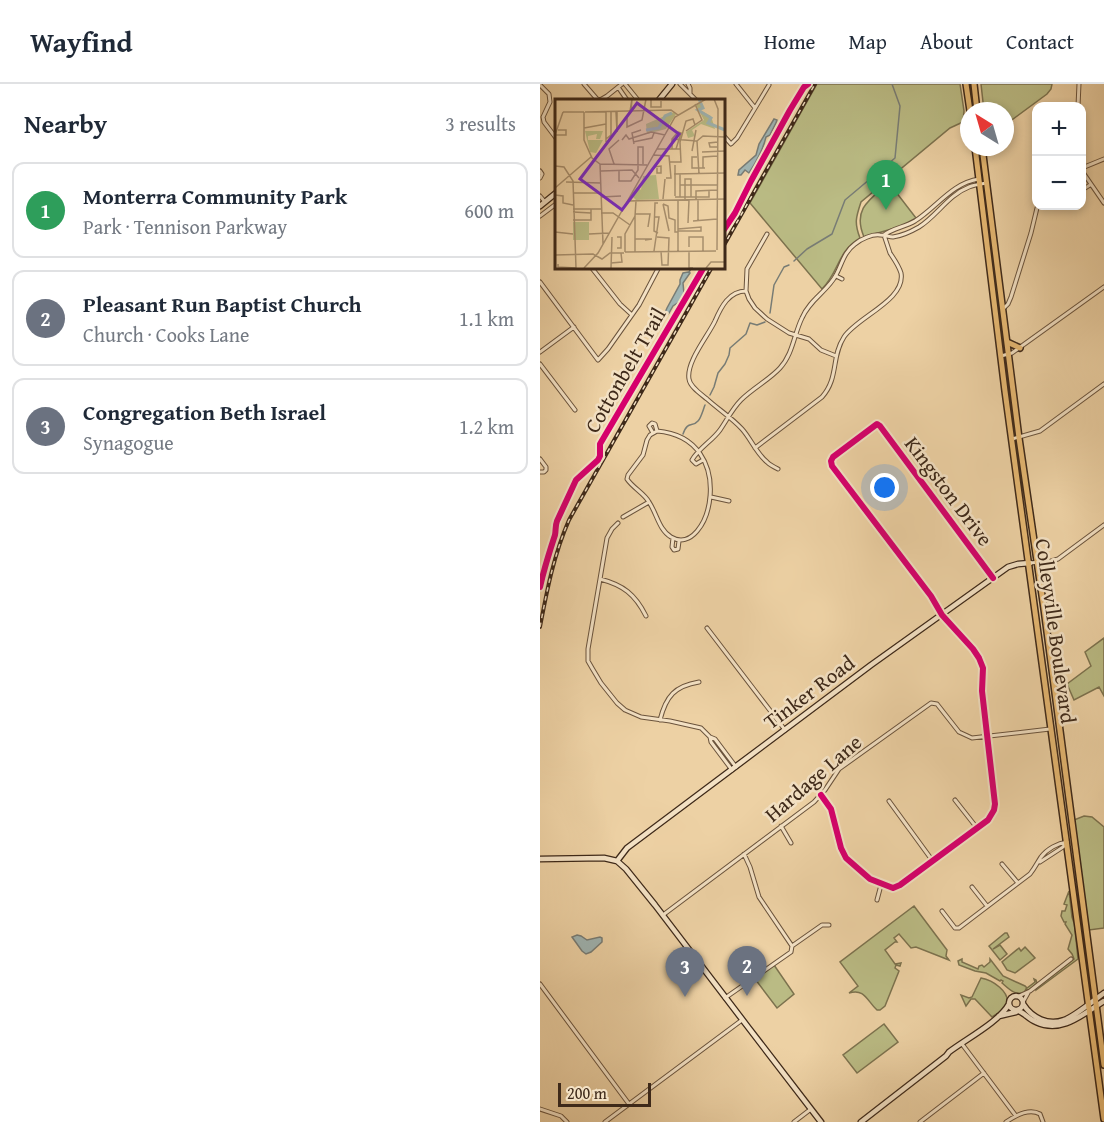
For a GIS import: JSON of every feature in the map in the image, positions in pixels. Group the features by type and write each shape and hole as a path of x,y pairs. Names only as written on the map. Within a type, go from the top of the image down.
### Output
{"main road":[{"path":"966,84 969,102"},
{"path":"974,84 976,102"},
{"name":"Colleyville Boulevard","path":"976,156 1104,1119"},
{"name":"Colleyville Boulevard","path":"983,156 1104,1065"},
{"path":"1007,342 1020,348"},
{"path":"1042,657 1050,655"},
{"path":"1067,842 1074,841"}],"street":[{"path":"584,84 597,99"},
{"path":"601,99 623,84 637,99"},
{"path":"660,99 672,84"},
{"path":"680,84 695,99"},
{"path":"688,84 690,93"},
{"path":"736,84 755,108"},
{"path":"1078,84 1078,102"},
{"path":"540,85 549,94 550,102 543,117 544,122 555,137"},
{"path":"724,136 731,144 737,138 769,85"},
{"path":"618,87 626,99"},
{"path":"1086,168 1104,159"},
{"path":"540,171 542,175 540,178"},
{"path":"1086,178 1104,203"},
{"path":"703,460 698,463 692,461 720,430 727,417 742,399 780,368 790,353 805,310 836,276 843,257 854,245 874,235 892,237 919,227 965,188 986,180"},
{"path":"884,235 912,223 962,184 979,182"},
{"path":"1086,188 1090,185"},
{"path":"540,196 542,204 555,194"},
{"path":"940,201 944,205"},
{"path":"540,216 555,205"},
{"path":"1003,309 1011,297 1037,210"},
{"path":"767,234 747,269 746,291 749,299 766,319 781,328 809,339 821,350 836,357"},
{"path":"755,448 825,393 832,381 841,343 848,332 895,293 900,284 900,272 884,235"},
{"path":"592,268 620,304 632,315"},
{"path":"540,282 598,360 639,305 658,268"},
{"path":"836,276 842,279"},
{"path":"1001,356 1020,348 1104,287"},
{"path":"746,291 730,295 694,356 689,378 693,386 735,423 767,462 778,470"},
{"path":"540,352 574,327"},
{"path":"540,364 574,410"},
{"path":"1012,440 1036,434 1104,384"},
{"path":"653,433 649,428 652,423 656,424 657,431"},
{"name":"Kingston Drive","path":"942,615 931,597 832,466 833,457 877,424 993,578"},
{"path":"657,431 686,440 699,451 709,476 711,497 709,507 703,522 694,534 685,539 679,540 664,532 649,502 628,482 627,477 640,461 647,440 657,431"},
{"path":"540,459 546,470 540,472"},
{"path":"711,497 729,501"},
{"path":"623,517 649,502"},
{"path":"618,523 608,538 588,660 606,690 625,711 641,717 701,728 734,769"},
{"path":"1030,563 1058,559 1104,525"},
{"path":"673,538 674,550 679,547 679,540"},
{"name":"Tinker Road","path":"617,861 627,848 871,665 1008,567 1030,563"},
{"path":"600,579 615,583 628,592 646,616"},
{"path":"821,795 831,808 841,848 846,858 865,876 891,888 896,888 933,861 991,815 995,804 982,692 983,668 973,649 942,615"},
{"path":"707,628 785,730"},
{"path":"660,720 663,706 673,693 689,684 699,682"},
{"name":"Hardage Lane","path":"663,915 821,795 839,769 931,703 937,704 959,732 972,738 1052,729"},
{"path":"956,800 977,828"},
{"path":"889,801 933,861"},
{"path":"781,826 791,843"},
{"path":"1039,863 1042,856 1049,850 1060,843 1067,842"},
{"path":"942,911 955,928 959,928 1030,874 1039,863 1067,842"},
{"path":"1049,850 1052,854"},
{"path":"725,998 791,952 792,946 759,897 744,854"},
{"path":"540,859 597,857 617,861 626,868 821,1122"},
{"path":"1002,864 1018,883"},
{"path":"877,900 881,885"},
{"path":"972,887 987,906"},
{"path":"792,946 822,925 829,925"},
{"path":"861,1122 946,1056 950,1056 999,1016 1012,997 1030,991 1071,960"},
{"path":"540,984 629,1104"},
{"path":"999,1016 1020,1009 1030,991"},
{"path":"999,1016 1014,1012 1048,1026 1070,1023 1104,993"},
{"path":"1019,996 1036,1020"},
{"path":"1096,1002 1104,1001"},
{"path":"1009,1004 1026,1017"},
{"path":"605,1122 742,1020"},
{"path":"962,1044 1016,1116"},
{"path":"920,1122 984,1073"},
{"path":"540,1109 561,1116 567,1122"},
{"path":"794,1122 811,1109"},
{"path":"1006,1122 1028,1112 1036,1112 1041,1116 1043,1122"}],"green space":[{"path":"817,84 960,84 963,102 960,102 960,123 950,128 861,202 856,220 860,238 846,250 822,289 750,203"},
{"path":"981,84 1052,84 1047,94 1036,102 1032,102 1032,105 1014,118 1014,102 983,102"},
{"path":"889,183 916,218 902,226 864,237 860,219 862,212 870,200"},
{"path":"1104,638 1104,696 1099,687 1074,700 1067,684 1091,666 1085,652"},
{"path":"1084,816 1092,817 1104,827 1104,928 1089,930 1074,820"},
{"path":"1069,891 1074,923 1071,891 1078,959 1036,990 1074,959 1068,949 1072,935 1061,916 1067,905 1064,904"},
{"path":"914,906 947,950 946,956 949,960 916,947 911,948 899,934 894,938 897,942 885,950 895,964 901,963 895,968 899,971 885,1006 877,1010 859,992 849,993 858,986 840,962"},
{"path":"1005,933 1009,937 993,949 1000,945 1007,954 1000,960 989,946"},
{"path":"1025,947 1035,958 1015,973 1007,970 1002,962 1019,948 1021,951"},
{"path":"962,959 962,962 978,969 979,966 984,967 990,962 990,959 1003,976 1027,988 1035,982 1034,979 1037,983 1029,990 1026,989 1026,992 1016,993 1001,980 959,965 958,961"},
{"path":"774,965 794,994 777,1008 755,979"},
{"path":"981,978 1000,987 1006,995 1005,1008 992,1017 975,999 971,999 966,1006 961,995 972,997"},
{"path":"884,1024 898,1042 857,1073 843,1055"}],"shaded area":[{"path":"774,119 777,120 776,123 770,135 766,137 752,169 749,173 745,170 738,175 739,170 756,155 759,144"},
{"path":"683,273 690,273 683,283 684,294 665,317"},
{"path":"577,935 587,940 600,937 602,942 586,954 572,937"}],"waterway":[{"path":"794,261 807,249 832,234 845,200 895,158 900,106 892,84"},
{"path":"770,313 774,285 784,267 789,265"},
{"path":"689,272 691,268"},
{"path":"710,395 718,373 729,355 730,348 746,334 750,323 757,325 765,322"},
{"path":"683,434 688,426 699,420 705,405"}],"railway":[{"path":"724,245 815,84"},
{"path":"540,627 555,559 569,520 711,268"}],"cycle path":[{"path":"724,230 790,110 808,84"},
{"name":"Cottonbelt Trail","path":"540,587 557,521 576,480 598,460 600,444 703,268"},
{"path":"821,795 831,809 841,848 846,858 870,879 893,888 988,820 995,804 982,691 983,668 979,658 942,615 931,596 832,466 833,457 877,424 880,426 993,578"}],"place":[{"name":"Monterra Community Park","path":"886,210"},
{"name":"Pleasant Run Baptist Church","path":"747,996"},
{"name":"Congregation Beth Israel","path":"685,997"}]}
